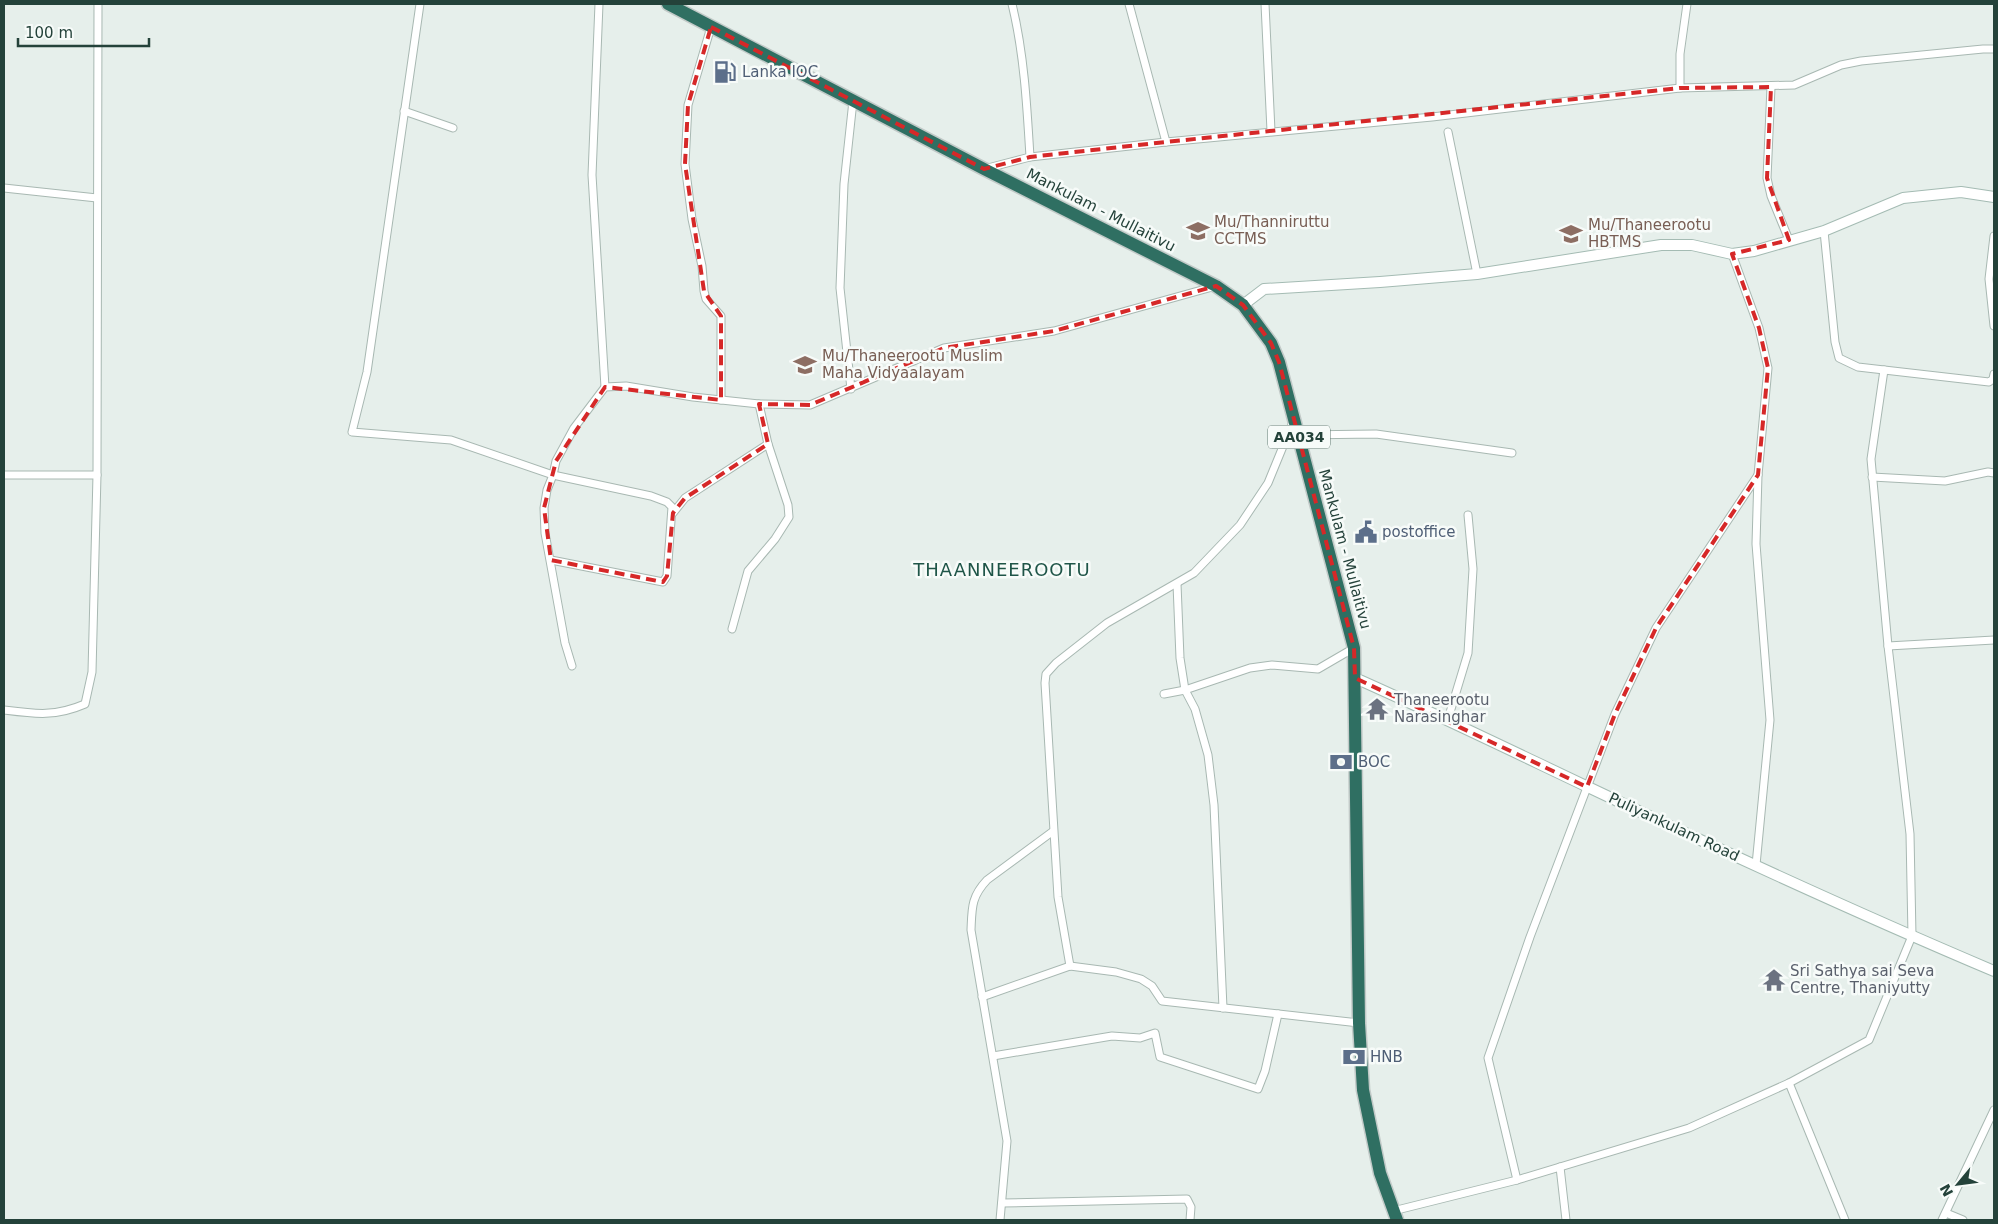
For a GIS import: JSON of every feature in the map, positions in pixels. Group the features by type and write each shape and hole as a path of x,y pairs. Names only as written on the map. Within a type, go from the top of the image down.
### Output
{"highway":[{"name":"Mankulam - Mullaitivu","path":"668,4 853,102 1216,286 1243,305 1271,343 1280,362 1354,648 1359,1023 1363,1090 1380,1173 1395,1216"}],"street":[{"path":"4,710 51,715 68,712 85,704 92,672 97,475 98,4"},
{"path":"420,4 367,372 352,432 451,440 553,475 651,496 667,502 672,507 667,576 662,582 550,560"},
{"path":"572,666 565,643 545,533 544,508 547,490 556,461 574,428 605,387 592,176 599,4"},
{"path":"1012,4 1016,20 1028,116 1030,157"},
{"path":"1129,4 1166,142"},
{"path":"1264,4 1271,131"},
{"path":"1680,88 1680,54 1687,4"},
{"path":"711,27 688,105 686,164 692,219 702,266 704,292 706,299 721,316 721,400"},
{"path":"984,169 1030,157 1432,116 1680,88 1794,85 1841,65 1861,61 1994,49"},
{"path":"1771,87 1767,178 1771,196 1789,240"},
{"path":"852,389 840,288 844,184 853,102"},
{"path":"404,111 453,128"},
{"path":"1448,132 1477,274"},
{"path":"4,188 97,198"},
{"path":"1243,305 1264,289 1477,274 1661,245 1692,245 1732,254 1754,251 1824,231 1903,198 1961,192 1994,197"},
{"path":"1824,231 1834,342 1839,358 1858,367 1989,382 1993,379 1994,374"},
{"path":"1994,236 1989,279 1994,326"},
{"path":"1732,254 1759,328 1768,368 1758,475 1756,544 1770,720 1756,866"},
{"path":"605,387 626,386 758,404 810,405 852,389 944,348 1054,331 1216,286"},
{"path":"1395,1216 1689,1128 1789,1083 1869,1040 1912,936 1910,834 1888,646 1871,459 1884,370"},
{"path":"732,629 748,571 775,539 789,517 788,505 768,444 758,404"},
{"path":"1070,966 1058,897 1052,832 1046,674 1056,663 1107,623 1194,573 1240,525 1268,483 1294,419"},
{"path":"1299,434 1376,434 1512,452"},
{"path":"673,512 685,498 768,444"},
{"path":"1872,477 1945,481 1988,472 1994,473"},
{"path":"4,475 97,475"},
{"path":"1517,1180 1488,1058 1530,937 1615,714 1656,628 1758,475"},
{"path":"1448,719 1468,653 1473,569 1468,515"},
{"path":"1177,584 1180,658 1185,690 1195,709 1208,755 1214,805 1223,1008"},
{"path":"1888,646 1994,640"},
{"path":"1164,694 1185,690 1250,668 1272,666 1318,669 1354,648"},
{"name":"Puliyankulam Road","path":"1355,678 1448,719 1756,866 1994,971"},
{"path":"1000,1220 1007,1141 971,930 972,904 978,890 987,880 1052,832"},
{"path":"982,997 1070,966 1116,972 1140,980 1152,986 1162,1001 1359,1023"},
{"path":"993,1056 1112,1036 1140,1038 1155,1033 1160,1057 1258,1089 1265,1071 1278,1014"},
{"path":"1789,1083 1845,1220"},
{"path":"1942,1220 1994,1110"},
{"path":"1560,1167 1566,1220"},
{"path":"1002,1203 1187,1200 1191,1207 1190,1220"},
{"path":"1946,1213 1963,1220"}],"highlighted area":[{"path":"711,27 984,169 1030,157 1680,88 1771,87 1767,178 1789,240 1732,254 1759,328 1768,368 1758,475 1656,628 1615,714 1587,787 1355,678 1354,648 1279,362 1271,343 1243,305 1216,286 1054,331 944,348 810,405 759,404 768,444 685,498 673,513 667,576 663,582 551,560 544,508 556,461 605,387 721,400 721,316 704,291 685,164 688,105"}],"place":[{"name":"Lanka IOC","path":"725,72"},
{"name":"Mu/Thanniruttu CCTMS","path":"1198,231"},
{"name":"Mu/Thaneerootu HBTMS","path":"1571,234"},
{"name":"Mu/Thaneerootu Muslim Maha Vidyaalayam","path":"805,365"},
{"name":"postoffice","path":"1366,532"},
{"name":"Thaneerootu Narasinghar","path":"1377,709"},
{"name":"BOC","path":"1341,762"},
{"name":"Sri Sathya sai Seva Centre, Thaniyutty","path":"1774,980"},
{"name":"HNB","path":"1354,1057"}],"district":[{"name":"THAANNEEROOTU","path":"1002,570"}]}
